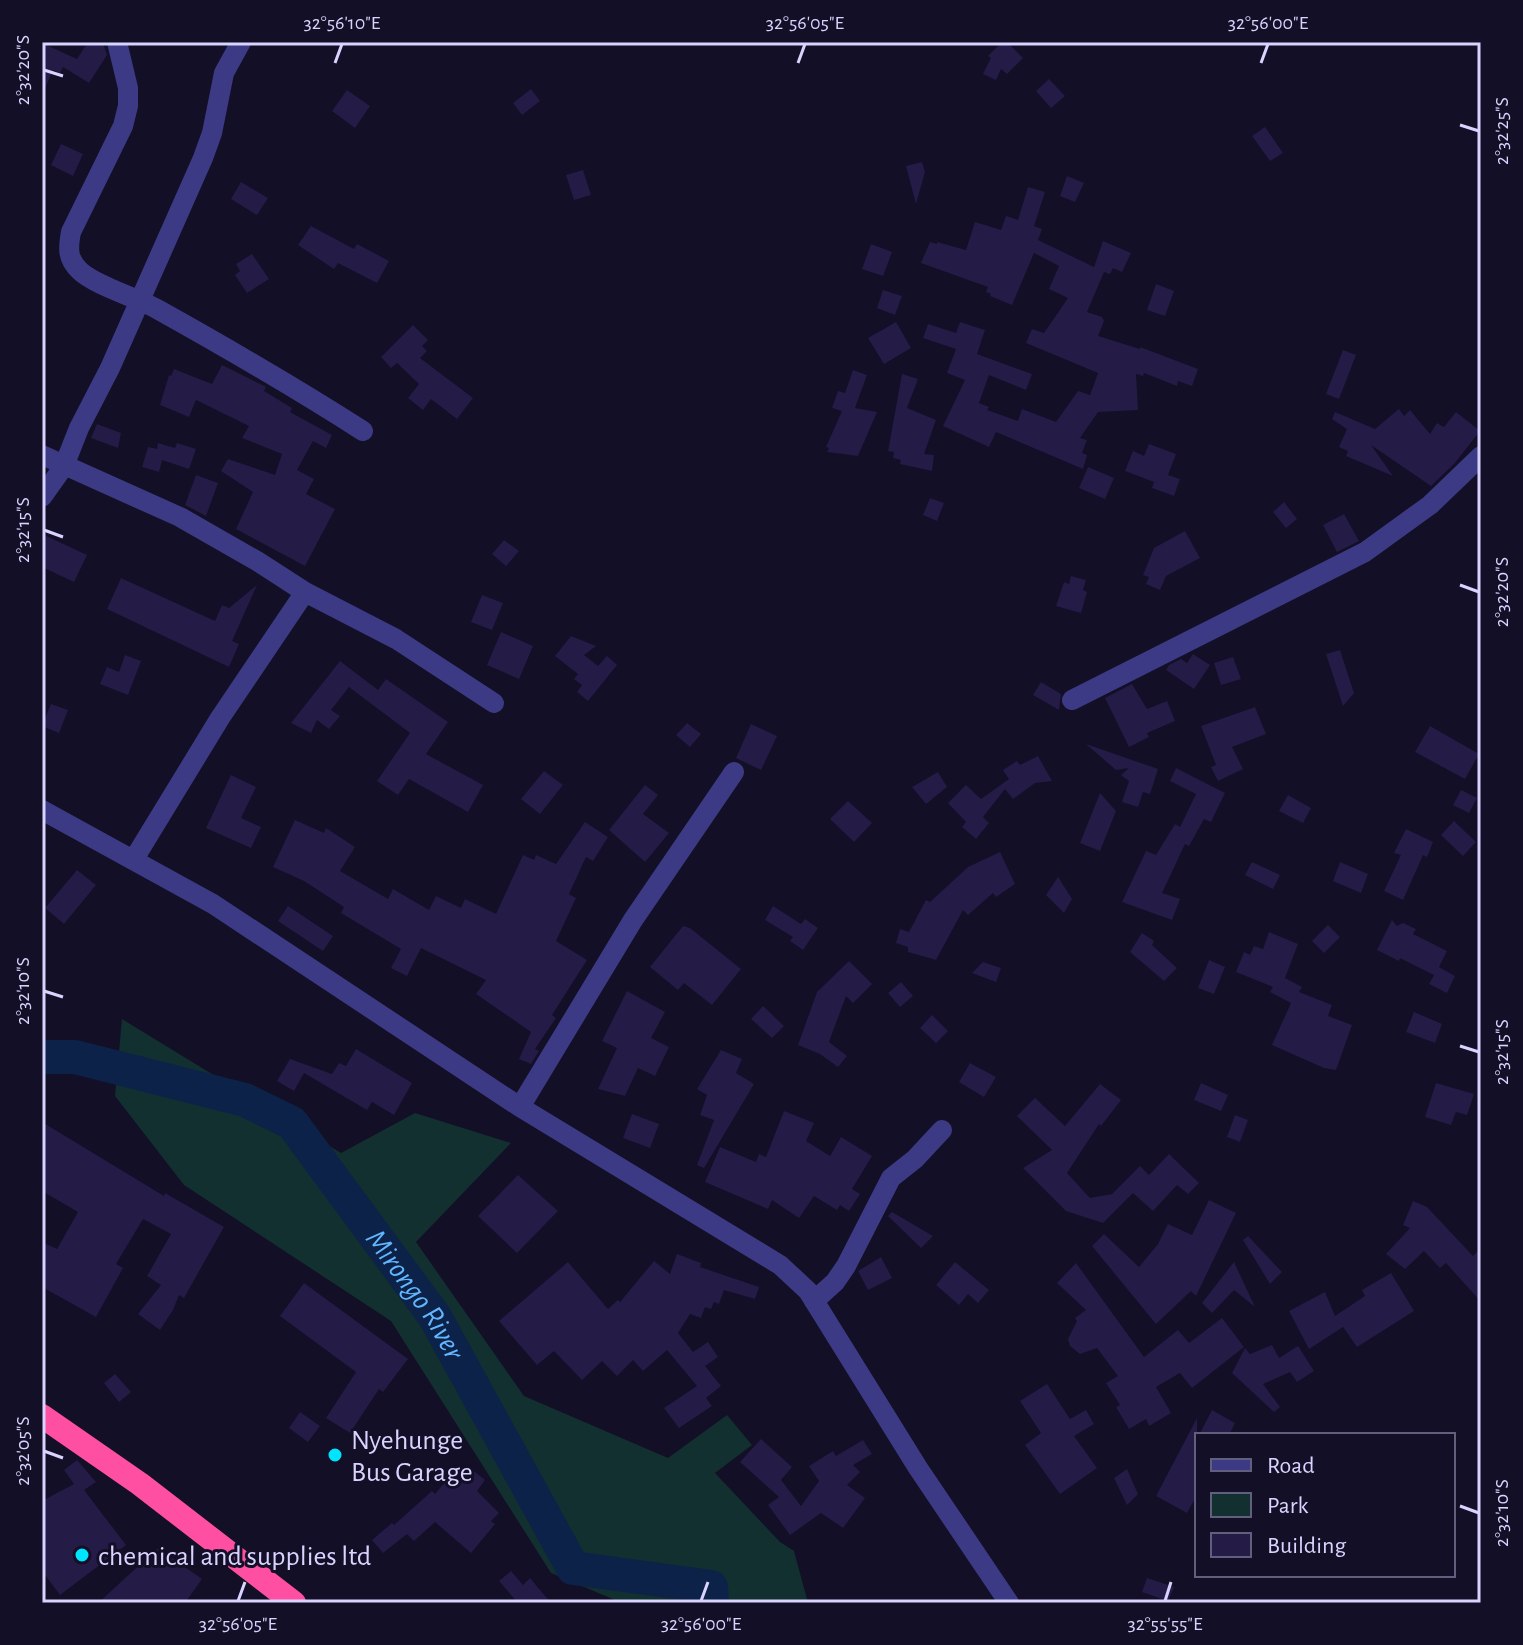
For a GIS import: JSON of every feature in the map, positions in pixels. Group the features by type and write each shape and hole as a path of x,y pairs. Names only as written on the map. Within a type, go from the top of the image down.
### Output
{"highway":[{"path":"42,1416 140,1484 294,1603"}],"street":[{"path":"117,42 128,88 128,106 123,126 71,232 68,247 70,260 82,273 139,300 269,372 363,431"},
{"path":"42,497 64,466 203,158 212,133 224,73 241,42"},
{"path":"42,455 180,517 305,592 396,639 494,703"},
{"path":"1072,700 1365,552 1430,505 1481,456"},
{"path":"134,859 220,718 305,592"},
{"path":"520,1107 633,920 734,772"},
{"path":"42,810 213,904 520,1107 780,1265 808,1291 918,1468 1009,1603"},
{"path":"814,1301 835,1282 846,1266 891,1178 915,1159 942,1130"}],"green space":[{"path":"122,1019 341,1153 415,1113 511,1143 416,1242 524,1396 668,1458 727,1415 752,1445 715,1473 780,1542 794,1551 808,1603 622,1603 551,1573 391,1321 184,1185 115,1096"}],"building":[{"path":"88,42 99,42 107,55 89,83 63,67 60,73 53,70 42,95 42,43 77,59"},
{"path":"1002,42 1007,42 1023,58 1007,74 1001,69 996,80 983,74 991,58 988,56"},
{"path":"1049,79 1065,96 1051,108 1036,91"},
{"path":"531,89 540,101 522,115 513,103"},
{"path":"347,90 370,106 355,128 332,111"},
{"path":"1265,127 1283,153 1270,161 1252,136"},
{"path":"61,144 83,154 73,176 51,165"},
{"path":"922,162 925,172 916,204 906,166"},
{"path":"583,170 591,195 574,200 566,175"},
{"path":"1067,176 1084,183 1075,202 1060,196"},
{"path":"241,182 268,198 257,215 231,199"},
{"path":"1028,187 1045,192 1034,226 1042,229 1038,240 1094,267 1103,241 1131,253 1122,272 1113,268 1110,274 1104,272 1087,312 1102,317 1104,321 1098,336 1140,347 1198,369 1192,386 1178,381 1177,386 1144,373 1143,376 1136,374 1138,410 1098,412 1080,438 1087,440 1082,453 1087,455 1083,469 996,432 989,447 943,426 965,380 947,373 956,349 923,338 928,324 956,333 960,322 985,330 977,354 1032,374 1026,390 989,375 979,403 989,407 987,410 1018,421 1022,409 1056,422 1078,391 1090,395 1098,373 1026,343 1032,329 1044,333 1068,298 1049,289 1059,266 1034,253 1012,305 990,296 986,292 988,287 921,263 930,242 966,250 975,222 1001,230 1006,216 1018,220"},
{"path":"311,226 354,249 357,244 389,261 377,283 338,263 334,269 298,245"},
{"path":"871,244 892,252 883,276 862,269"},
{"path":"252,254 269,279 247,293 235,275 240,271 236,264"},
{"path":"1156,284 1174,291 1165,316 1147,310"},
{"path":"883,290 902,296 895,315 877,308"},
{"path":"896,322 911,348 884,364 868,338"},
{"path":"413,325 428,340 422,346 427,351 420,358 473,398 457,419 431,399 423,410 408,398 419,384 397,363 391,368 381,357"},
{"path":"1343,350 1356,355 1339,399 1326,394"},
{"path":"222,365 266,387 264,391 292,408 290,412 332,435 326,448 313,441 297,470 314,479 306,494 335,509 305,566 236,529 253,492 221,471 228,459 275,475 282,454 242,438 249,426 196,400 189,417 160,405 169,375 174,369 212,384"},
{"path":"853,370 867,375 855,408 877,412 858,456 827,452 829,448 826,447 842,411 832,408 838,391 845,393"},
{"path":"902,374 918,379 907,408 936,420 924,454 934,455 932,471 900,464 901,460 893,458 894,452 888,451"},
{"path":"1399,409 1404,416 1410,410 1430,434 1437,423 1444,427 1456,412 1480,431 1454,464 1431,486 1371,445 1393,476 1346,456 1348,451 1339,447 1347,429 1332,419 1335,412 1375,429"},
{"path":"97,424 121,433 118,448 91,438"},
{"path":"158,443 175,448 177,443 196,449 189,469 162,460 159,472 142,467 148,447 157,449"},
{"path":"1149,444 1176,454 1168,475 1180,479 1174,496 1152,488 1154,482 1125,471 1133,451 1144,456"},
{"path":"1088,467 1114,478 1105,499 1079,488"},
{"path":"196,475 218,483 206,516 185,505"},
{"path":"930,498 944,503 937,521 923,515"},
{"path":"1284,502 1297,519 1286,528 1273,512"},
{"path":"1344,514 1359,541 1337,552 1323,525"},
{"path":"1185,531 1200,558 1166,576 1160,590 1146,584 1149,577 1143,575 1154,548"},
{"path":"42,534 87,555 74,582 42,567"},
{"path":"504,540 519,551 506,566 492,554"},
{"path":"1071,576 1086,580 1083,590 1087,592 1081,613 1056,606 1064,582 1069,584"},
{"path":"121,578 215,621 222,605 229,608 257,585 232,641 239,644 229,667 107,609"},
{"path":"482,595 503,603 492,630 471,622"},
{"path":"501,632 533,646 519,679 487,665"},
{"path":"571,636 596,646 584,655 598,666 607,656 617,665 588,701 577,692 582,685 574,679 578,674 555,656"},
{"path":"1340,650 1354,693 1343,706 1326,654"},
{"path":"1193,654 1210,665 1194,689 1166,670 1181,659 1187,663"},
{"path":"125,655 141,661 128,695 100,684 107,667 119,672"},
{"path":"1233,657 1241,679 1221,685 1214,663"},
{"path":"340,661 378,690 386,679 448,722 426,754 483,785 468,812 409,779 398,795 377,781 410,733 349,687 331,710 340,716 329,729 317,720 311,733 291,723"},
{"path":"1041,682 1061,694 1059,710 1033,695"},
{"path":"1132,684 1147,709 1167,701 1175,721 1147,733 1149,737 1129,747 1105,698"},
{"path":"51,704 68,710 59,733 42,726"},
{"path":"1255,707 1266,734 1232,747 1243,769 1218,781 1211,767 1216,765 1201,726"},
{"path":"687,723 701,734 690,747 676,735"},
{"path":"751,724 777,736 761,770 736,758"},
{"path":"1430,726 1479,754 1465,779 1415,752"},
{"path":"1086,744 1158,769 1150,794 1143,792 1138,807 1122,802 1129,781 1121,775 1129,768 1116,770"},
{"path":"1038,756 1052,781 1035,783 1013,799 1005,789 983,817 989,823 976,839 962,827 966,822 948,803 966,785 981,799 1009,779 1003,770 1017,761 1020,765"},
{"path":"1176,768 1225,793 1211,822 1204,819 1189,846 1185,844 1162,893 1180,899 1172,920 1122,902 1146,851 1156,855 1175,824 1180,827 1196,794 1170,781"},
{"path":"544,771 563,785 540,814 521,799"},
{"path":"938,772 947,787 926,804 912,787"},
{"path":"231,775 256,787 241,818 261,827 251,848 206,828"},
{"path":"645,785 658,795 643,814 669,833 645,862 609,830"},
{"path":"1461,790 1477,798 1469,813 1453,805"},
{"path":"1100,793 1116,811 1100,851 1080,843"},
{"path":"1288,795 1311,808 1303,823 1279,811"},
{"path":"848,801 872,823 854,842 830,819"},
{"path":"295,820 324,833 326,828 355,847 340,871 388,899 393,889 429,910 436,896 461,908 465,899 496,914 523,855 534,860 536,855 556,864 585,822 608,837 593,861 586,857 569,894 576,898 556,941 587,960 552,1015 556,1018 535,1049 539,1051 531,1064 519,1059 531,1032 476,994 486,980 421,948 407,976 391,968 401,949 341,913 344,907 304,881 273,867"},
{"path":"1454,821 1476,842 1463,856 1441,835"},
{"path":"1406,829 1433,842 1427,857 1423,855 1403,900 1384,891 1401,855 1394,853"},
{"path":"1000,852 1015,884 996,897 993,893 968,915 963,910 936,960 908,952 908,947 896,943 900,929 909,932 926,900 930,902 968,867"},
{"path":"1252,862 1280,875 1273,889 1245,875"},
{"path":"1340,862 1368,874 1361,893 1333,881"},
{"path":"77,870 96,885 64,924 45,908"},
{"path":"1058,877 1072,899 1064,913 1046,895"},
{"path":"288,906 333,936 323,951 278,921"},
{"path":"773,906 801,924 805,919 818,928 803,950 790,941 793,937 765,920"},
{"path":"1392,920 1397,926 1403,923 1416,929 1413,934 1447,951 1439,967 1455,976 1447,993 1429,984 1434,975 1377,950"},
{"path":"1328,925 1340,937 1324,953 1312,941"},
{"path":"683,926 690,928 741,969 712,1005 684,983 678,990 650,967"},
{"path":"1269,932 1298,944 1285,978 1302,987 1299,992 1332,1005 1328,1016 1352,1025 1336,1070 1324,1068 1272,1045 1291,1003 1270,992 1273,987 1236,972 1244,952 1250,955 1254,946 1263,949"},
{"path":"1142,933 1154,941 1152,945 1177,968 1164,981 1130,952"},
{"path":"1209,960 1225,967 1214,994 1198,988"},
{"path":"849,961 872,984 853,1003 846,996 829,1042 847,1056 838,1067 820,1054 798,1045 817,992"},
{"path":"983,962 1001,968 996,982 972,973"},
{"path":"901,982 913,996 900,1007 888,993"},
{"path":"627,991 665,1012 651,1038 669,1047 655,1076 638,1068 625,1096 598,1089 617,1048 602,1041"},
{"path":"763,1006 784,1026 772,1038 751,1019"},
{"path":"1414,1012 1442,1024 1435,1043 1406,1032"},
{"path":"932,1015 948,1031 936,1043 920,1028"},
{"path":"356,1049 412,1083 394,1115 372,1102 367,1110 304,1073 294,1091 277,1081 290,1059 332,1074 339,1063 346,1066"},
{"path":"721,1050 742,1059 736,1073 754,1084 704,1168 697,1165 714,1120 700,1115 707,1095 697,1089"},
{"path":"970,1063 996,1077 984,1097 959,1082"},
{"path":"1201,1083 1228,1095 1221,1111 1194,1100"},
{"path":"1436,1083 1474,1094 1467,1115 1456,1112 1451,1125 1425,1117"},
{"path":"1100,1084 1121,1100 1101,1126 1099,1124 1067,1173 1090,1198 1112,1194 1140,1166 1149,1175 1169,1154 1199,1183 1188,1194 1177,1185 1153,1211 1133,1193 1103,1223 1066,1211 1023,1168 1052,1150 1017,1116 1035,1098 1065,1126"},
{"path":"784,1111 814,1123 806,1141 830,1156 841,1137 872,1156 852,1189 860,1194 849,1211 840,1205 837,1210 814,1196 799,1218 772,1200 768,1209 705,1182 720,1147 756,1162 759,1154 766,1157"},
{"path":"632,1114 659,1124 650,1148 623,1138"},
{"path":"1235,1115 1248,1120 1240,1142 1227,1137"},
{"path":"42,1122 164,1196 165,1193 224,1227 184,1298 179,1295 160,1330 138,1314 161,1285 147,1276 171,1234 143,1219 116,1264 123,1268 96,1317 42,1287 42,1242 57,1249 78,1212 42,1191"},
{"path":"518,1175 558,1211 517,1253 478,1216"},
{"path":"1209,1200 1236,1213 1196,1296 1191,1291 1156,1324 1092,1246 1104,1234 1139,1267 1158,1244 1168,1224 1192,1235"},
{"path":"1413,1201 1427,1207 1473,1256 1481,1248 1481,1302 1446,1263 1440,1268 1424,1251 1405,1269 1386,1254 1410,1228 1403,1225"},
{"path":"892,1212 933,1236 921,1248 888,1216"},
{"path":"1248,1236 1282,1272 1270,1284 1243,1240"},
{"path":"677,1254 701,1263 700,1267 759,1287 755,1299 724,1290 719,1304 714,1302 711,1309 705,1307 701,1318 690,1314 678,1333 693,1352 708,1342 718,1357 705,1366 721,1386 706,1398 712,1406 679,1428 664,1408 697,1386 667,1350 643,1371 633,1360 617,1376 602,1361 582,1380 554,1351 537,1365 499,1321 568,1262 608,1309 618,1300 620,1302 654,1261 670,1274"},
{"path":"881,1257 892,1278 868,1290 858,1271"},
{"path":"955,1262 989,1290 978,1303 968,1294 959,1305 936,1285"},
{"path":"1234,1262 1255,1307 1234,1290 1212,1313 1202,1303"},
{"path":"1076,1263 1144,1357 1178,1330 1189,1343 1222,1318 1244,1347 1192,1388 1180,1373 1156,1387 1171,1413 1149,1426 1146,1419 1129,1429 1116,1407 1120,1405 1106,1383 1118,1376 1097,1348 1080,1354 1070,1346 1068,1339 1077,1321 1075,1318 1086,1310 1057,1283"},
{"path":"1391,1273 1414,1311 1357,1347 1343,1327 1309,1349 1289,1311 1325,1292 1335,1316 1365,1296 1362,1290"},
{"path":"304,1283 408,1359 383,1392 379,1389 350,1433 326,1418 356,1372 280,1316"},
{"path":"1272,1345 1279,1358 1298,1346 1314,1371 1297,1382 1290,1372 1263,1384 1280,1407 1274,1412 1232,1373 1245,1348 1250,1354"},
{"path":"115,1374 131,1392 119,1402 104,1383"},
{"path":"1047,1384 1070,1419 1086,1410 1094,1424 1074,1436 1097,1468 1060,1494 1025,1445 1041,1433 1020,1401"},
{"path":"1212,1410 1235,1423 1230,1433 1200,1433"},
{"path":"300,1412 320,1426 308,1442 289,1428"},
{"path":"1197,1418 1195,1499 1187,1513 1156,1496"},
{"path":"761,1439 792,1467 781,1480 801,1506 819,1481 809,1466 833,1451 836,1456 863,1440 872,1454 853,1465 860,1472 847,1485 865,1498 843,1528 821,1513 790,1535 768,1505 779,1497 740,1462"},
{"path":"77,1460 96,1482 84,1490 126,1545 60,1595 42,1571 42,1501 74,1484 64,1470"},
{"path":"470,1468 485,1480 477,1491 499,1513 491,1521 495,1524 471,1553 435,1522 414,1541 407,1534 383,1553 372,1540 432,1491 435,1494 446,1481 454,1487"},
{"path":"1127,1469 1138,1494 1127,1505 1114,1478"},
{"path":"158,1548 202,1579 185,1603 98,1603"},
{"path":"511,1571 523,1585 530,1578 551,1603 518,1603 499,1581"},
{"path":"1147,1578 1174,1587 1168,1601 1142,1592"}],"waterway":[{"name":"Mirongo River","path":"42,1057 75,1057 245,1100 292,1123 435,1317 573,1568 711,1587 712,1603"}],"place":[{"name":"Nyehunge Bus Garage","path":"335,1455"},
{"name":"chemical and supplies ltd","path":"82,1555"}]}
